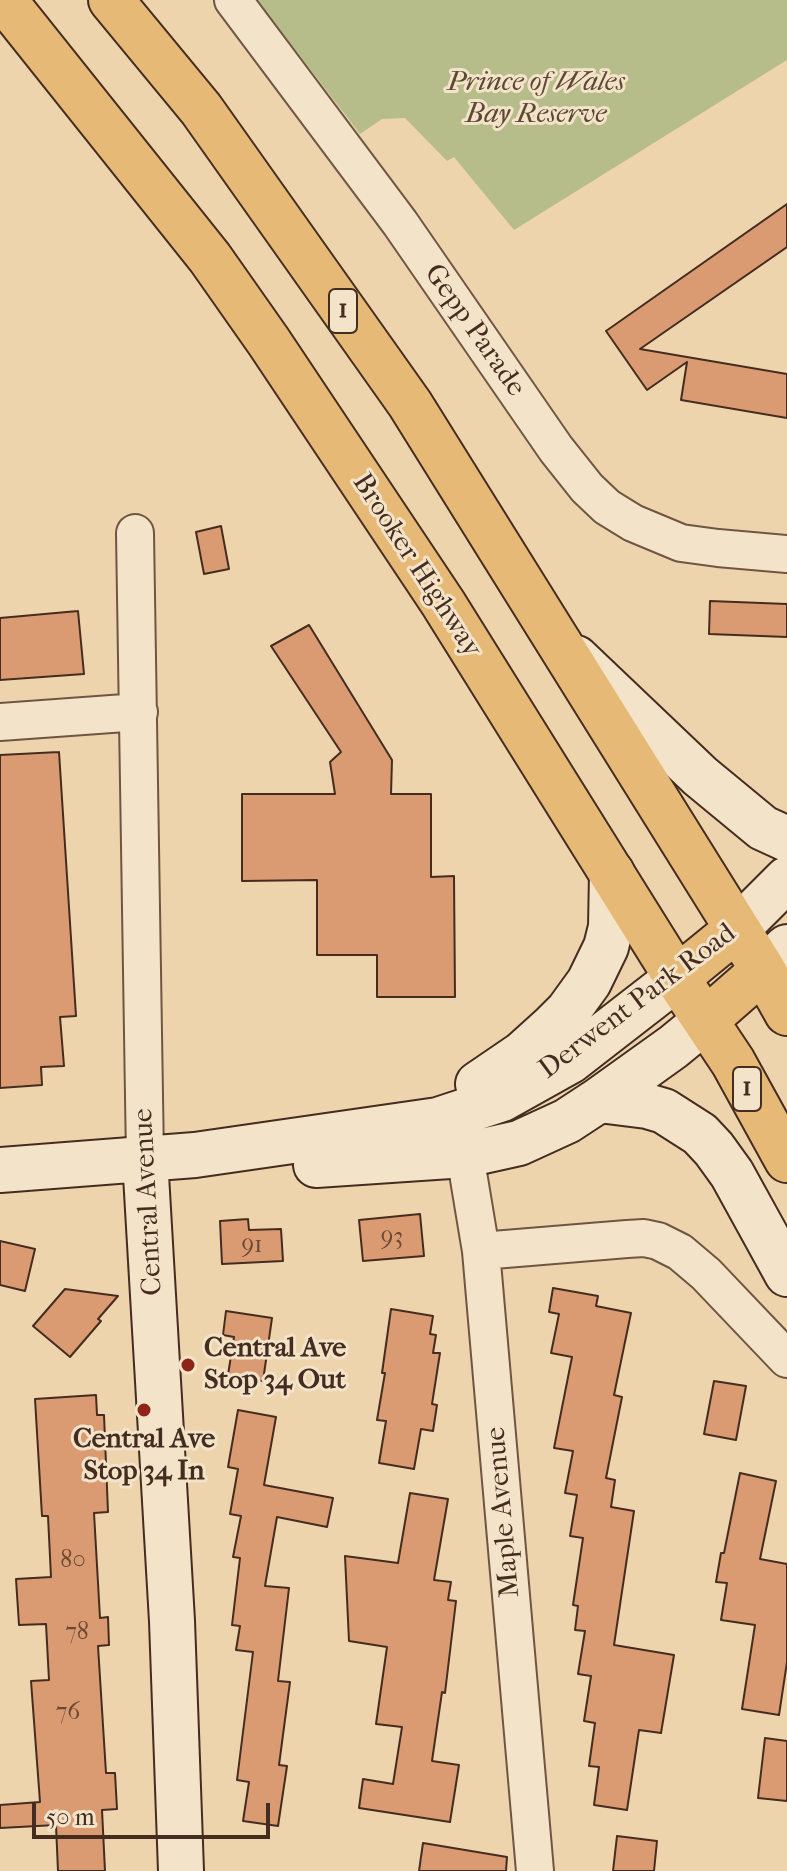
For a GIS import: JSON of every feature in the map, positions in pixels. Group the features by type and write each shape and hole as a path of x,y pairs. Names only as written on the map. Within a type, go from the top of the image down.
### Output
{"highway":[{"name":"Brooker Highway","path":"4,0 219,270 443,603 677,978 733,1062 787,1160"},
{"name":"1","path":"111,0 201,109 410,404 737,929 775,958 787,1013"},
{"name":"Derwent Park Road","path":"677,978 737,929"},
{"name":"Derwent Park Road","path":"706,1020 775,958"}],"street":[{"name":"Gepp Parade","path":"233,0 400,223 556,449 587,488 607,507 633,523 681,543 787,554"},
{"name":"Central Avenue","path":"135,533 145,1158 172,1621 181,1871"},
{"path":"554,637 700,776 763,828 787,839"},
{"path":"0,722 139,712"},
{"path":"391,1128 447,1105 522,1054 568,1011 589,982 606,947 613,905 612,873"},
{"name":"Derwent Park Road","path":"737,929 787,879"},
{"name":"Derwent Park Road","path":"0,1170 195,1155 438,1120 502,1099 570,1061 677,978"},
{"name":"Derwent Park Road","path":"195,1155 264,1168 465,1155 519,1143 567,1121 599,1100 706,1020"},
{"path":"599,1100 664,1111 700,1134 732,1174 787,1274"},
{"name":"Maple Avenue","path":"465,1155 481,1251 535,1871"},
{"path":"481,1251 644,1238 658,1241 680,1252 706,1274 787,1359"}],"green space":[{"name":"Prince of Wales Bay Reserve","path":"257,0 787,0 787,60 514,230 454,157 447,161 405,118 382,119 360,134"}],"building":[{"path":"787,204 787,247 640,349 787,374 787,418 681,400 687,362 647,390 606,331"},
{"path":"221,526 229,569 204,574 196,532"},
{"path":"710,601 787,604 787,637 709,634"},
{"path":"78,611 84,674 0,680 0,618"},
{"path":"309,625 392,760 391,794 431,794 431,877 454,876 455,997 377,997 377,955 317,955 317,880 242,881 242,794 335,794 330,762 341,752 271,646"},
{"path":"59,752 76,1016 60,1017 64,1066 41,1067 42,1085 0,1088 0,755"},
{"path":"420,1214 424,1256 363,1261 359,1220"},
{"path":"248,1219 249,1230 281,1229 283,1261 222,1264 220,1221"},
{"path":"0,1241 35,1249 25,1291 0,1285"},
{"path":"553,1288 598,1296 596,1306 631,1313 614,1395 622,1397 606,1478 615,1480 611,1507 634,1511 614,1645 674,1655 661,1733 639,1730 627,1810 594,1805 599,1767 589,1766 595,1723 584,1721 591,1676 578,1674 585,1631 575,1630 578,1606 573,1605 583,1538 570,1536 577,1495 565,1493 573,1451 554,1448 572,1357 551,1353 559,1314 549,1312"},
{"path":"65,1289 118,1296 70,1357 33,1326"},
{"path":"391,1309 433,1316 430,1334 436,1335 433,1353 440,1353 432,1404 437,1405 433,1431 421,1429 414,1469 379,1463 386,1421 377,1420"},
{"path":"226,1311 272,1318 263,1381 228,1375 234,1337 223,1335"},
{"path":"714,1381 746,1386 736,1440 704,1434"},
{"path":"96,1395 97,1415 104,1415 108,1512 94,1513 100,1618 108,1617 109,1645 98,1646 106,1773 115,1773 117,1809 102,1810 105,1871 58,1871 56,1825 0,1828 0,1805 40,1802 31,1681 49,1680 46,1624 19,1625 16,1579 51,1577 48,1516 42,1516 35,1399"},
{"path":"238,1410 276,1417 264,1485 333,1498 327,1527 277,1517 265,1586 289,1588 278,1681 290,1682 279,1765 287,1766 278,1826 243,1821 249,1782 237,1780 253,1652 236,1650 240,1626 232,1625 240,1558 233,1557 241,1516 230,1514 238,1469 228,1467"},
{"path":"740,1473 776,1481 760,1559 787,1564 787,1662 779,1715 742,1709 755,1625 721,1620 727,1583 716,1582"},
{"path":"410,1493 448,1499 434,1580 451,1582 448,1600 456,1601 445,1693 442,1692 432,1761 459,1765 450,1822 359,1808 363,1779 393,1784 402,1727 376,1724 387,1647 349,1641 345,1556 398,1563"},
{"path":"765,1738 787,1741 787,1801 758,1798"},
{"path":"617,1836 657,1841 654,1871 613,1871"},
{"path":"423,1843 507,1857 506,1871 419,1871"}],"place":[{"name":"Central Ave Stop 34 Out","path":"188,1365"},
{"name":"Central Ave Stop 34 In","path":"144,1410"}]}
